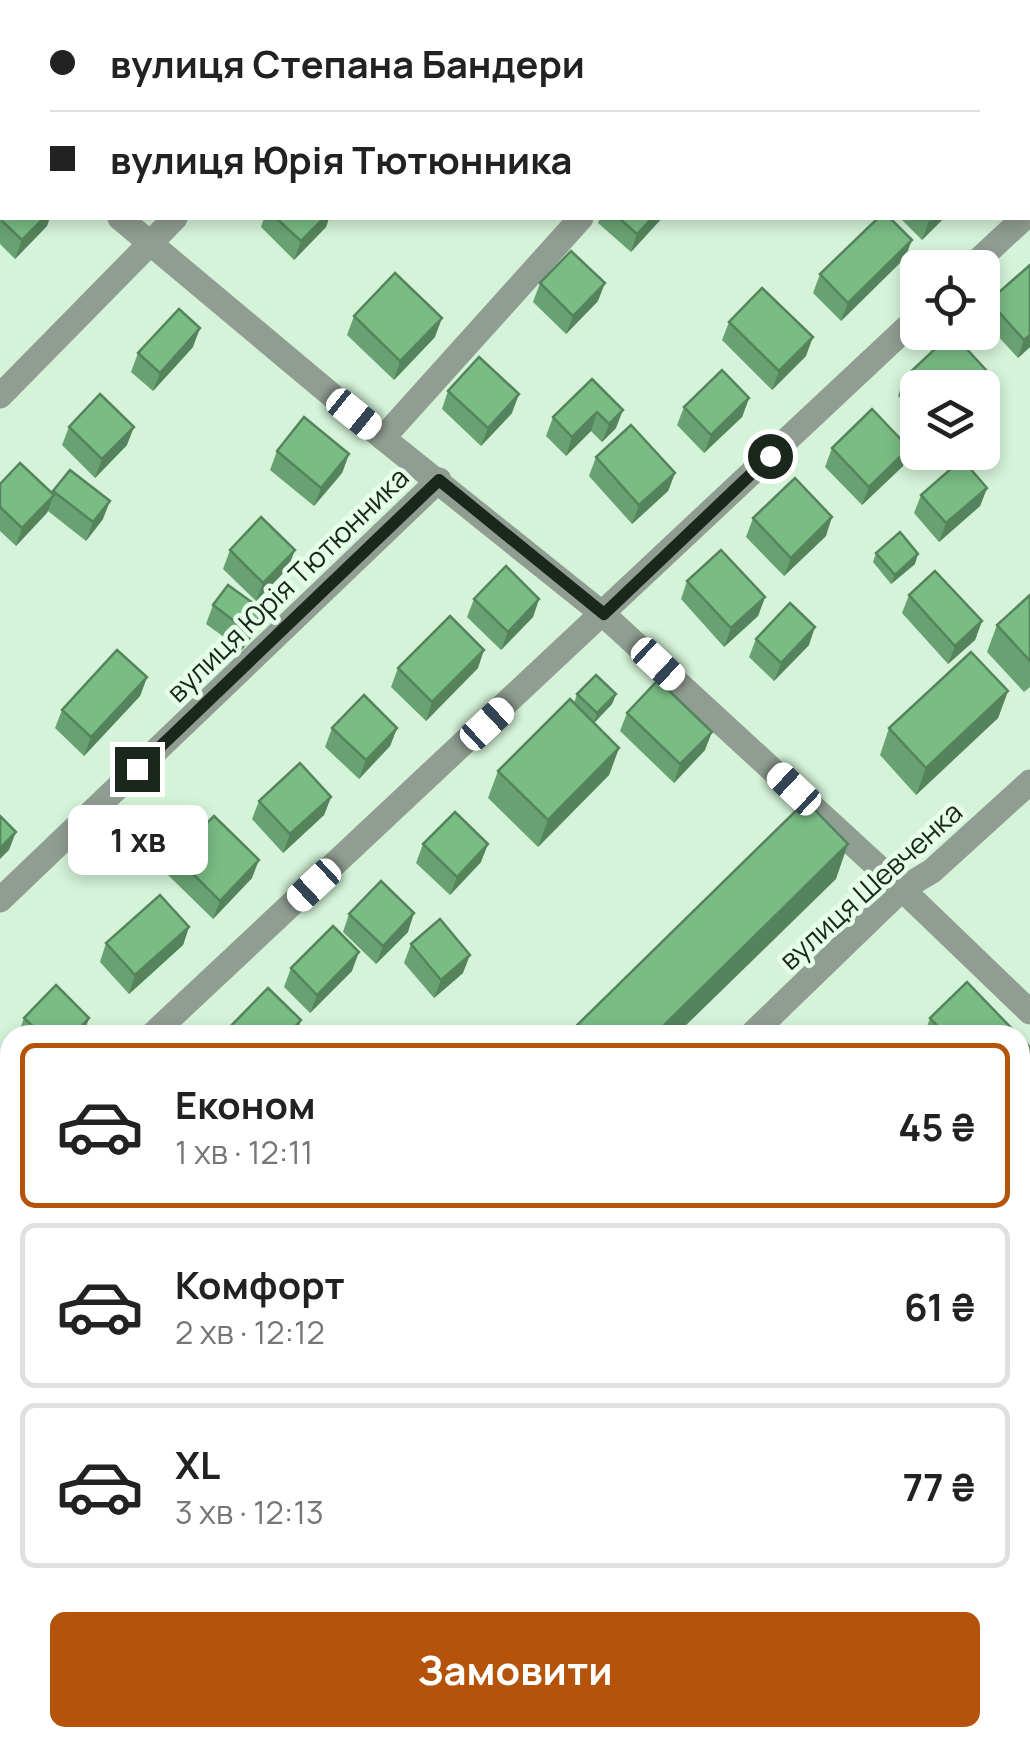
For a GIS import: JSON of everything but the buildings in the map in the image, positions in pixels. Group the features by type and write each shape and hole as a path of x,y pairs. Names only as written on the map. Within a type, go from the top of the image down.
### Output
{"street":[{"path":"122,220 384,438"},
{"path":"0,396 174,220"},
{"name":"вулиця Юрія Тютюнника","path":"0,900 439,480 384,438 578,220"},
{"path":"989,250 1022,220"},
{"path":"163,1025 900,334"},
{"path":"439,480 604,614 1030,1012"},
{"name":"вулиця Шевченка","path":"761,1025 902,889 932,872 1030,782"}],"route":[{"path":"137,769 439,480 604,614 770,456"}]}
